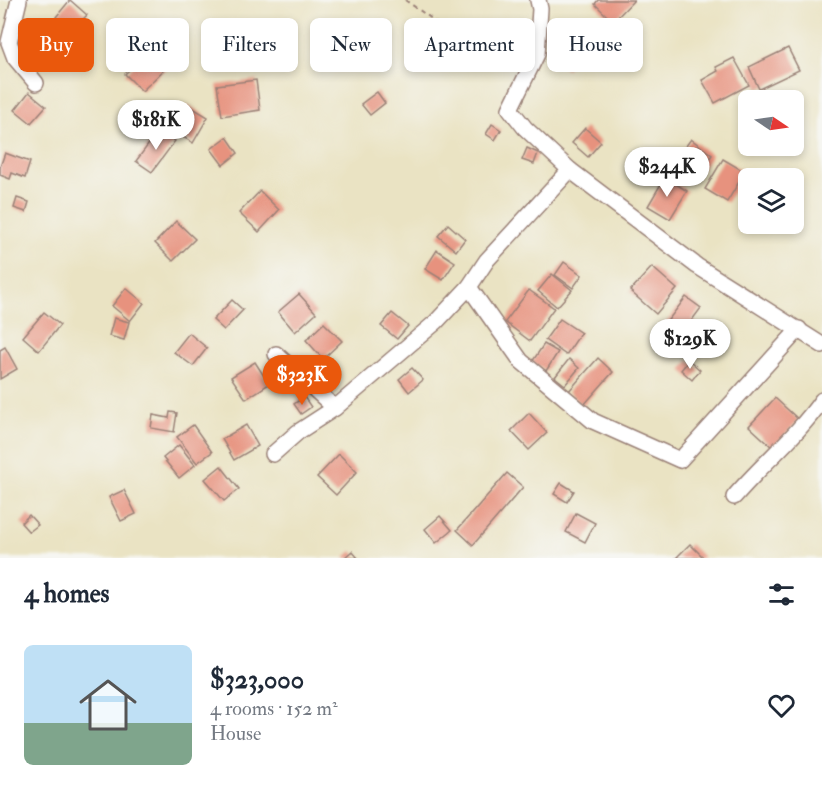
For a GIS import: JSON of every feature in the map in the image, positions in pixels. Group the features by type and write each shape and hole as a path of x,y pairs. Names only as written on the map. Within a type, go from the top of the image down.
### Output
{"street":[{"path":"19,0 9,42 15,58 36,82"},
{"path":"538,0 540,9 537,54 510,109 525,128 570,170 697,266 822,345"},
{"path":"273,454 298,432 335,408 436,322 469,287 487,260 570,170"},
{"path":"469,287 521,361 593,421 680,460 799,329"},
{"path":"276,354 335,408"},
{"path":"734,497 758,469 811,416 822,400"}],"path":[{"path":"405,0 431,18"}],"building":[{"path":"70,0 87,15 84,18 56,17"},
{"path":"598,0 634,0 617,18 609,18 595,4"},
{"path":"788,48 799,70 759,89 749,67"},
{"path":"734,58 749,85 715,103 702,80 718,71 716,67"},
{"path":"127,72 162,72 142,91 125,74"},
{"path":"256,80 260,110 222,116 217,85"},
{"path":"29,92 46,106 31,123 15,110"},
{"path":"377,92 385,103 370,115 361,104"},
{"path":"188,105 208,117 193,143 173,131"},
{"path":"492,124 501,130 495,140 486,134"},
{"path":"585,128 601,142 588,157 572,143"},
{"path":"160,129 175,141 152,172 136,161"},
{"path":"227,137 238,153 223,165 211,149"},
{"path":"691,139 712,155 698,174 677,158"},
{"path":"527,148 538,153 534,164 522,160"},
{"path":"5,153 30,162 25,178 12,173 10,179 0,175"},
{"path":"723,159 738,168 738,184 727,202 705,189"},
{"path":"665,177 687,191 670,219 648,206"},
{"path":"260,191 279,210 259,232 239,213"},
{"path":"17,198 29,202 26,212 14,208"},
{"path":"176,221 195,239 173,261 155,243"},
{"path":"448,224 465,239 456,251 438,236"},
{"path":"437,250 455,262 443,280 425,269"},
{"path":"564,262 582,275 573,288 555,275"},
{"path":"652,267 677,289 656,314 630,291"},
{"path":"552,274 572,290 557,307 538,291"},
{"path":"126,288 144,303 130,321 112,306"},
{"path":"529,290 554,308 530,341 505,322"},
{"path":"299,294 316,313 295,332 278,312"},
{"path":"686,297 701,308 692,320 703,328 691,344 665,324"},
{"path":"232,300 243,310 224,330 213,320"},
{"path":"44,312 60,325 39,351 23,337"},
{"path":"392,313 408,326 397,339 381,326"},
{"path":"114,318 129,322 124,340 109,336"},
{"path":"560,319 581,333 566,355 545,340"},
{"path":"324,323 342,341 323,359 306,340"},
{"path":"189,333 207,348 193,366 174,352"},
{"path":"544,344 558,352 546,371 532,362"},
{"path":"5,347 17,369 0,379 0,350"},
{"path":"598,358 613,372 583,406 568,392"},
{"path":"569,359 579,368 565,385 555,377"},
{"path":"689,360 700,370 692,380 681,370"},
{"path":"255,362 269,384 246,399 231,377"},
{"path":"412,368 423,380 409,392 399,379"},
{"path":"304,397 311,407 301,414 294,404"},
{"path":"775,398 799,420 773,448 749,426"},
{"path":"170,412 177,413 174,432 151,428 153,415 169,418"},
{"path":"529,413 547,433 529,450 511,431"},
{"path":"193,425 212,452 197,463 177,437"},
{"path":"246,425 258,446 234,460 222,439"},
{"path":"179,445 195,465 179,478 163,458"},
{"path":"339,454 357,472 336,495 317,477"},
{"path":"221,466 239,489 224,501 205,479"},
{"path":"507,473 523,487 473,545 457,530"},
{"path":"561,483 574,491 567,502 554,494"},
{"path":"124,490 136,514 121,521 109,497"},
{"path":"576,513 595,523 585,542 566,532"},
{"path":"29,515 38,525 29,532 21,523"},
{"path":"440,516 452,530 436,543 425,529"},
{"path":"690,544 704,558 676,558"},
{"path":"352,551 358,558 344,558"}]}
